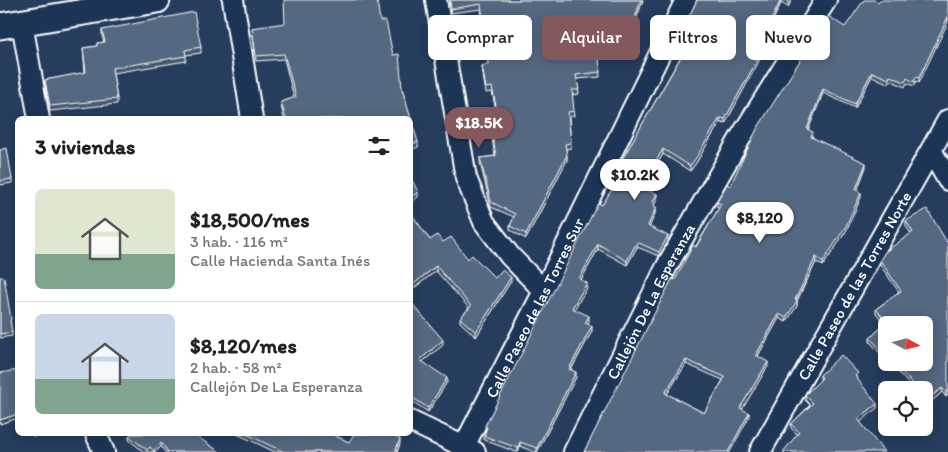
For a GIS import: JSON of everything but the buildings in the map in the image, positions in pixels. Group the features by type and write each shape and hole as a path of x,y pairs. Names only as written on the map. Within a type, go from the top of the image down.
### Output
{"street":[{"path":"38,116 11,25 157,0"},
{"path":"233,0 252,116"},
{"path":"436,0 466,178 484,222 510,256 544,291"},
{"name":"Calle Paseo de las Torres Sur","path":"467,450 686,0"},
{"name":"Callejón De La Esperanza","path":"574,452 668,264 742,135 826,0"},
{"name":"Calle Paseo de las Torres Norte","path":"760,452 932,152 948,120"},
{"path":"932,152 948,180"},
{"path":"413,423 467,450"},
{"path":"97,436 104,452"}]}
